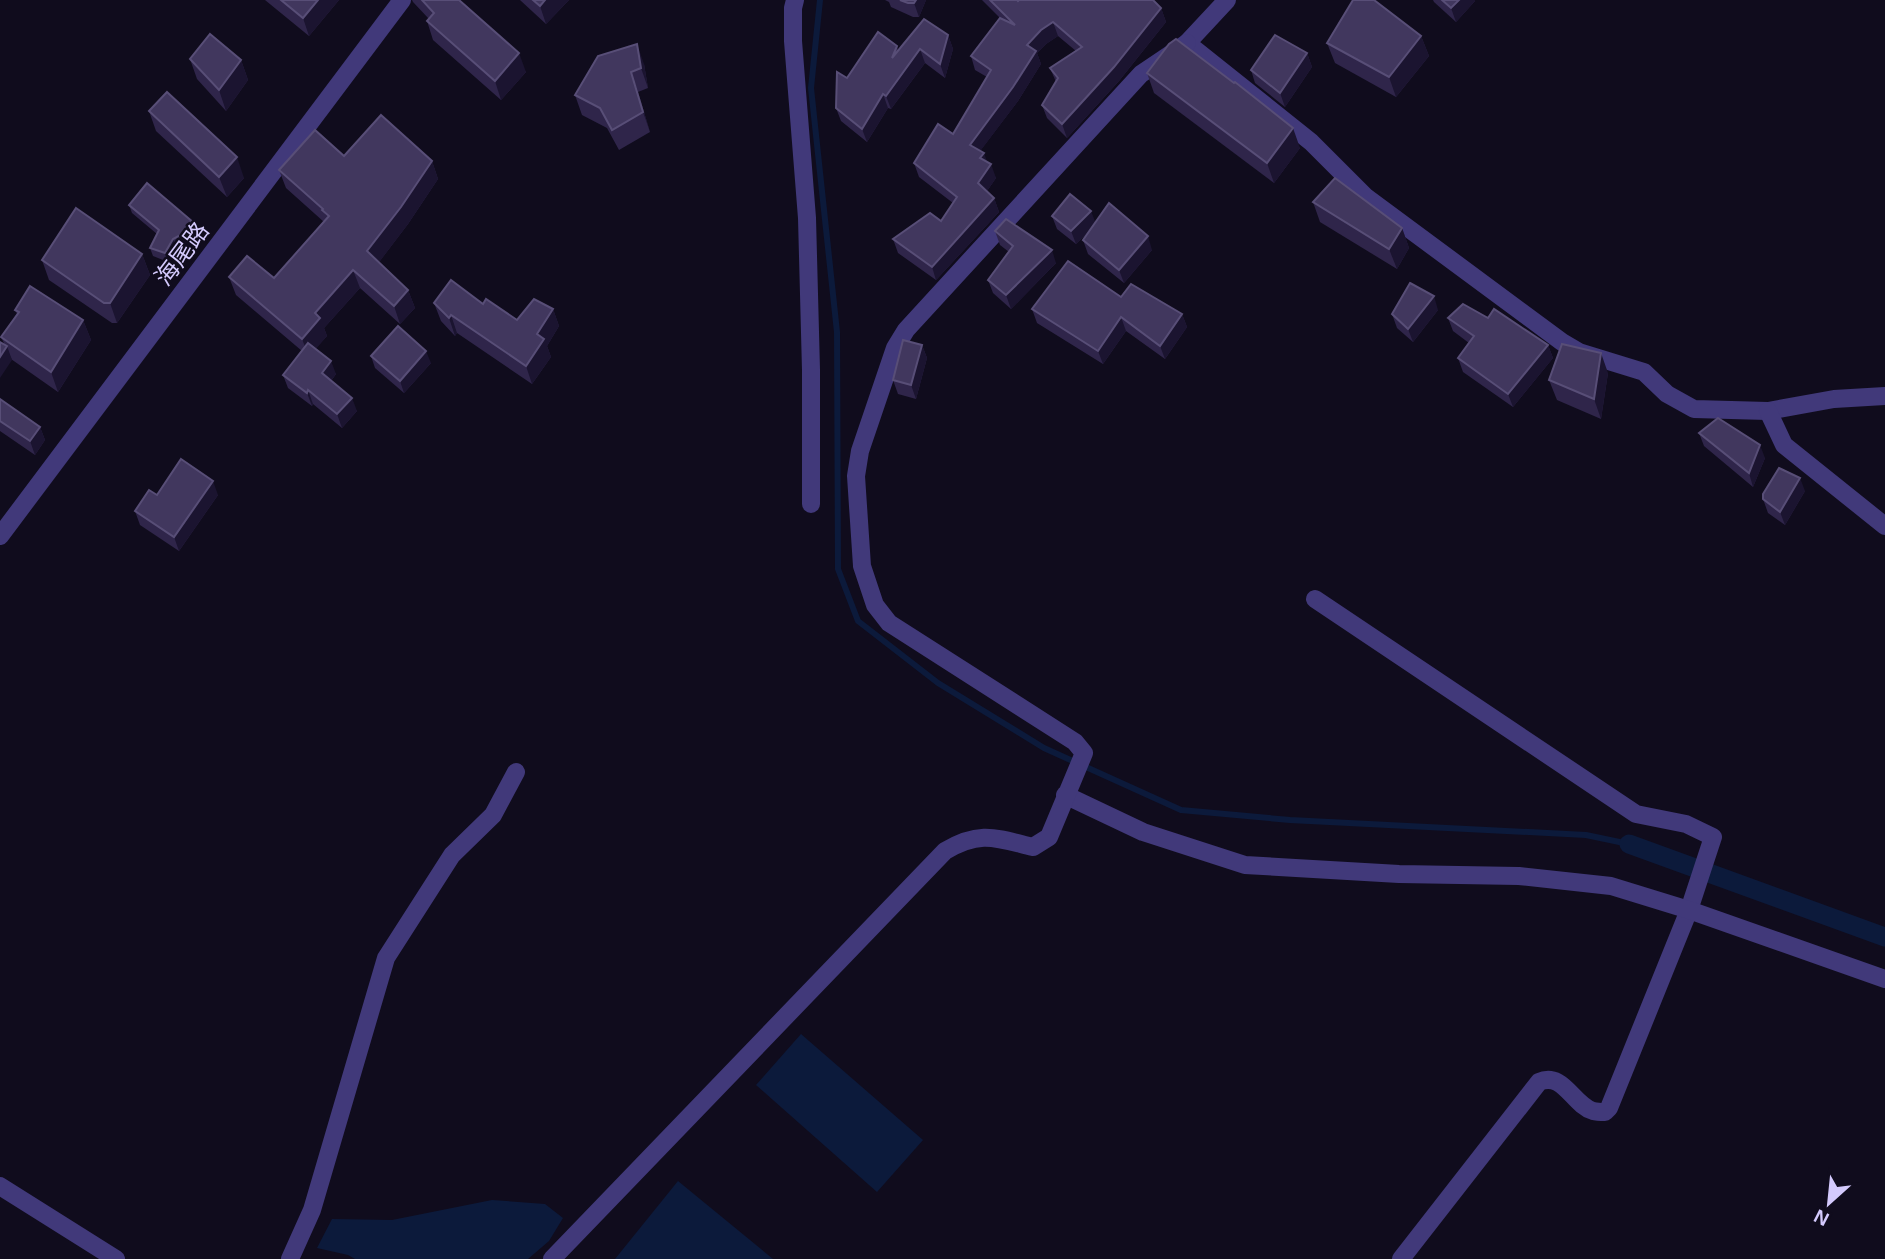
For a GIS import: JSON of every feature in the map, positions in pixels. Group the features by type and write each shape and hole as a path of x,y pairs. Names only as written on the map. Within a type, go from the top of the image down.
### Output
{"street":[{"name":"海尾路","path":"0,536 402,0"},
{"path":"795,0 793,41 807,232 811,504"},
{"path":"552,1259 945,851 960,842 986,836 1033,847 1049,837 1084,753 1075,742 889,623 881,615 862,566 856,476 860,451 895,348 906,330 1141,75 1187,43 1227,0"},
{"path":"1187,43 1311,142 1366,197 1579,352 1644,372 1667,394 1694,410 1768,411 1834,399 1885,396"},
{"path":"1768,411 1784,445 1885,526"},
{"path":"1315,599 1636,814 1686,824 1713,837 1690,906 1609,1108 1605,1112 1591,1111 1559,1083 1551,1079 1539,1082 1401,1259"},
{"path":"290,1259 312,1210 386,958 452,855 493,814 516,772"},
{"path":"1068,789 1143,832 1245,865 1399,874 1519,876 1611,886 1690,906 1885,979"},
{"path":"0,1186 116,1259"}],"water":[{"path":"801,1034 923,1140 877,1192 756,1085"},
{"path":"678,1181 773,1259 615,1259"},
{"path":"492,1200 545,1204 563,1218 549,1241 528,1259 355,1259 317,1248 332,1219 392,1220"}],"building":[{"path":"281,0 318,0 303,18"},
{"path":"422,0 459,0 519,53 495,81 427,21 434,13"},
{"path":"533,0 545,0 540,6"},
{"path":"900,0 916,0 914,3 908,3"},
{"path":"990,0 1153,0 1161,8 1114,67 1062,124 1042,105 1058,78 1050,68 1082,47 1053,22 1027,45 1036,51 970,145 984,153 980,158 991,164 978,183 994,198 932,267 893,239 930,213 941,221 957,197 914,163 938,124 953,134 991,70 971,56 1000,18 1015,25"},
{"path":"1353,0 1374,0 1421,36 1389,77 1327,43"},
{"path":"1442,0 1459,0 1451,8"},
{"path":"924,19 948,35 940,64 920,49 886,96 883,94 862,129 836,108 837,72 847,78 878,32 897,46 892,58"},
{"path":"210,34 241,60 219,90 190,59"},
{"path":"1275,35 1307,53 1280,93 1251,70"},
{"path":"1176,39 1293,128 1267,163 1147,73"},
{"path":"637,44 641,68 631,72 643,112 612,130 600,108 575,95 598,56"},
{"path":"167,92 237,157 219,177 149,111"},
{"path":"381,115 432,161 367,251 408,290 394,306 353,270 315,313 320,318 302,339 229,277 247,256 274,278 329,216 279,170 315,130 344,156"},
{"path":"1335,178 1402,228 1389,249 1313,202"},
{"path":"147,183 194,223 188,234 184,233 173,239 165,253 150,248 159,230 129,205"},
{"path":"1070,194 1091,211 1071,231 1052,216"},
{"path":"1109,203 1148,236 1119,270 1083,240"},
{"path":"76,208 142,254 110,303 104,303 42,260"},
{"path":"1006,219 1052,250 1006,295 988,280 1013,246 995,231"},
{"path":"1068,261 1121,297 1131,284 1182,314 1160,346 1121,317 1098,351 1032,309"},
{"path":"451,280 483,304 486,299 517,320 534,299 553,309 537,334 544,339 526,366 451,315 449,318 434,303"},
{"path":"1410,283 1434,296 1408,329 1392,314"},
{"path":"30,286 83,320 51,372 1,337 19,312 15,310"},
{"path":"1463,304 1488,318 1494,309 1548,345 1508,394 1458,358 1474,336 1448,318"},
{"path":"398,326 426,351 400,381 371,356"},
{"path":"903,340 922,345 911,385 893,380"},
{"path":"0,342 7,346 0,357"},
{"path":"308,343 331,361 322,373 352,398 337,414 308,390 307,393 283,375"},
{"path":"1562,344 1601,353 1594,399 1549,380"},
{"path":"0,399 40,427 30,441 0,421"},
{"path":"1718,418 1760,445 1749,473 1699,433"},
{"path":"181,459 213,481 174,537 135,511 149,490 157,495"},
{"path":"1779,468 1800,478 1780,512 1763,499 1763,494"}],"waterway":[{"path":"820,0 811,88 837,332 838,569 858,621 938,683 1044,748 1181,810 1290,820 1586,835 1629,844"},
{"path":"1629,844 1885,937"}]}
